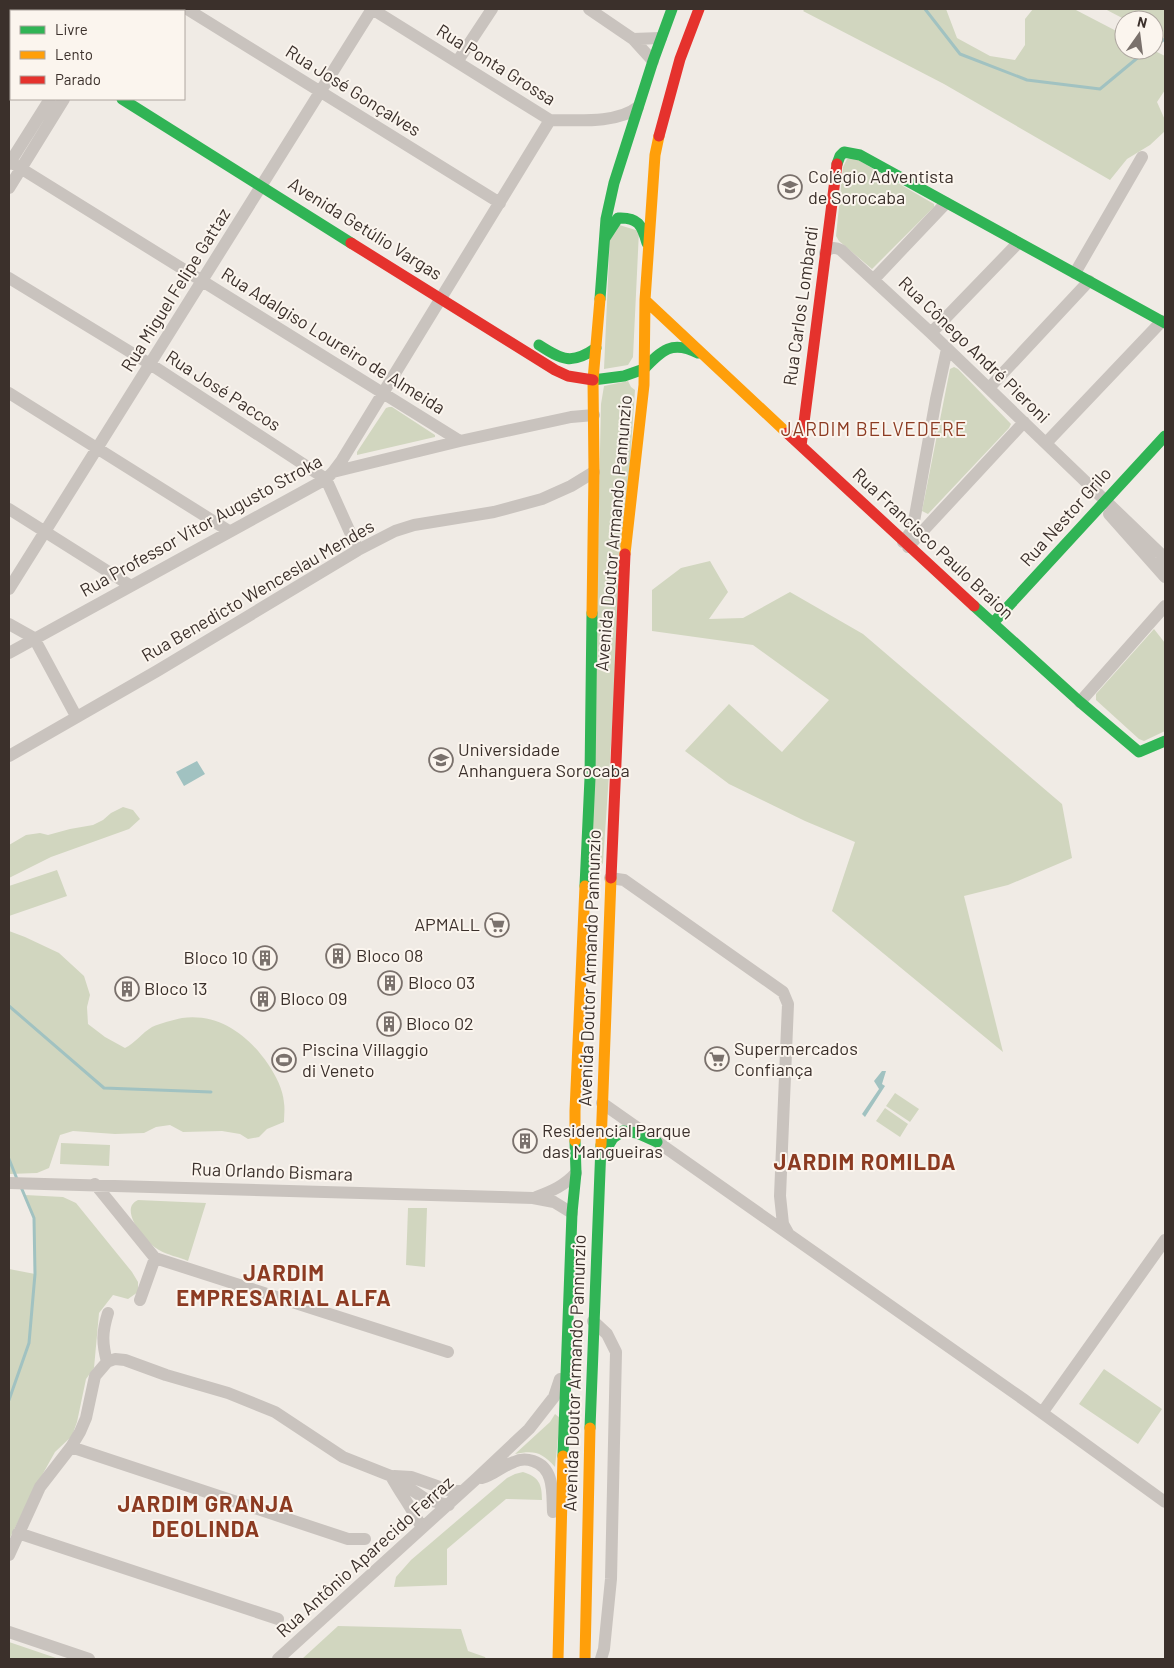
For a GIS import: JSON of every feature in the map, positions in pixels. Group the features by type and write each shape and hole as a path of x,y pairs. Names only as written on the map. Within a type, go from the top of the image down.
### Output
{"main road":[{"name":"Avenida Doutor Armando Pannunzio","path":"584,1659 593,1321 583,1273 584,1250 572,1213 576,1173 575,1111 590,778 594,472 593,380 606,219 614,182 652,61 672,9"},
{"name":"Avenida Doutor Armando Pannunzio","path":"558,1659 567,1355 583,1273 584,1250 601,1160 610,878 626,558 644,385 645,300 655,156 664,114 680,59 699,9"},
{"name":"Avenida Getúlio Vargas","path":"124,100 266,178 446,290 555,370 568,376 593,380"},
{"name":"Rua Carlos Lombardi","path":"801,446 838,157 843,152 848,151 860,155 946,203"},
{"path":"946,203 1164,322"},
{"path":"604,241 618,218 627,217 636,220 643,230 648,248"},
{"name":"Rua Francisco Paulo Braion","path":"645,300 906,544 1080,702 1139,752 1165,741"},
{"path":"527,337 563,360 577,360 596,348"},
{"name":"Rua Francisco Paulo Braion","path":"644,369 660,352 671,347 686,347 706,358"},
{"name":"Avenida Doutor Armando Pannunzio","path":"593,380 624,376 644,369"},
{"name":"Rua Carlos Lombardi","path":"768,416 783,422 796,416 805,407"},
{"name":"Rua Nestor Grilo","path":"993,623 1165,436"},
{"path":"584,882 610,878"},
{"path":"577,1068 602,1103"},
{"path":"601,1160 611,1139 620,1133 631,1131 657,1142"}],"street":[{"name":"Rua José Gonçalves","path":"187,9 500,203"},
{"name":"Rua Miguel Felipe Gattaz","path":"9,589 372,9"},
{"name":"Rua Ponta Grossa","path":"372,9 550,120 612,117 627,114 638,107"},
{"path":"457,62 492,9"},
{"path":"589,9 633,39 652,61"},
{"path":"633,39 661,38"},
{"path":"9,188 12,164 49,100"},
{"path":"12,164 63,100"},
{"path":"358,550 330,475 342,460 550,120"},
{"path":"1075,273 1142,157"},
{"name":"Rua Adalgiso Loureiro de Almeida","path":"12,164 460,441"},
{"path":"874,279 946,203"},
{"path":"931,333 1018,243"},
{"name":"Rua Cônego André Pieroni","path":"825,253 828,249 833,248 841,250 1094,488 1103,502 1161,562 1165,577"},
{"name":"Rua José Paccos","path":"9,278 330,475"},
{"path":"989,388 1089,281"},
{"path":"1046,443 1164,322"},
{"path":"906,544 912,527 947,349"},
{"path":"9,393 229,531"},
{"name":"Rua Professor Vitor Augusto Stroka","path":"9,653 330,475 460,441 571,417 594,415"},
{"path":"906,544 1024,422"},
{"name":"Rua Benedicto Wenceslau Mendes","path":"9,756 157,671 358,550 395,531 414,525 494,512 542,499 571,486 594,472"},
{"path":"9,509 131,586"},
{"path":"1080,702 1165,606"},
{"path":"9,624 34,638 76,716"},
{"path":"610,878 624,880 783,992 787,998 780,1196 783,1224 790,1236"},
{"path":"602,1103 1165,1502"},
{"name":"Rua Orlando Bismara","path":"533,1198 554,1190 567,1182 576,1173"},
{"name":"Rua Orlando Bismara","path":"9,1183 533,1198 554,1202 572,1213"},
{"path":"95,1184 155,1258 448,1352"},
{"path":"113,1208 112,1202 123,1185"},
{"path":"750,1207 758,1210 769,1210 775,1205 780,1196"},
{"path":"1042,1414 1165,1240"},
{"path":"140,1300 155,1258"},
{"path":"107,1362 103,1348 102,1330 108,1313"},
{"path":"593,1321 606,1334 616,1352 611,1579 604,1649 601,1659"},
{"name":"Rua Antônio Aparecido Ferraz","path":"278,1659 529,1429 549,1404 558,1388 567,1355"},
{"path":"9,1555 40,1487 71,1447 86,1418 95,1376 107,1362 115,1359 125,1360 166,1375 228,1393 275,1412 343,1457 392,1476 427,1500 448,1504"},
{"path":"71,1447 348,1539 365,1539"},
{"name":"Rua Antônio Aparecido Ferraz","path":"475,1480 493,1475 512,1462 519,1460 532,1460 547,1471 551,1484 559,1602"},
{"path":"392,1476 411,1477 451,1491 463,1491"},
{"path":"392,1476 408,1494 425,1525"},
{"path":"18,1533 278,1619"},
{"path":"9,1632 89,1659"}],"green space":[{"path":"805,9 946,9 957,38 990,56 1015,60 1025,45 1025,19 1033,9 1074,9 1114,30 1114,60 1164,60 1165,56 1165,90 1157,102 1165,120 1165,131 1150,145 1127,159 1110,180 944,84 803,11"},
{"path":"1105,9 1165,9 1165,40 1164,10 1114,10 1114,14"},
{"path":"853,157 934,204 934,207 872,269 839,241 836,236 843,167 847,159"},
{"path":"616,224 639,231 633,357 628,365 604,369 610,234"},
{"path":"954,367 1011,424 928,514 922,511 950,369"},
{"path":"628,381 635,390 603,863 597,871 591,870 601,404 604,386"},
{"path":"392,407 435,435 435,437 357,455 357,452 386,408"},
{"path":"710,561 728,592 709,619 743,618 790,592 863,634 1062,804 1072,858 1008,885 964,896 1003,1052 832,911 855,842 805,821 729,784 685,751 729,704 782,752 829,700 753,645 652,631 652,590 681,568"},
{"path":"1154,629 1165,643 1165,731 1144,741 1139,739 1096,700 1096,694"},
{"path":"123,807 133,810 140,819 129,829 51,857 9,878 9,845 26,835 40,833 48,835 93,825"},
{"path":"57,870 67,896 9,916 9,886"},
{"path":"9,931 59,953 84,976 90,995 87,1007 88,1024 105,1037 125,1048 152,1027 182,1018 208,1019 231,1028 242,1035 260,1053 281,1088 284,1122 267,1129 259,1137 248,1139 240,1134 222,1131 183,1132 170,1125 156,1127 144,1133 115,1134 73,1131 60,1135 49,1168 37,1173 9,1174"},
{"path":"895,1093 919,1109 910,1122 886,1106"},
{"path":"885,1108 908,1124 900,1137 876,1121"},
{"path":"61,1143 110,1145 109,1166 60,1164"},
{"path":"25,1195 63,1197 76,1203 132,1272 138,1282 138,1292 128,1299 113,1295 99,1313 94,1368 86,1379 77,1422 72,1436 55,1452 9,1540 9,1269 35,1274 34,1218"},
{"path":"138,1200 206,1203 188,1261 159,1250 142,1234 132,1218 131,1211 132,1204"},
{"path":"408,1208 427,1208 425,1267 406,1265"},
{"path":"1104,1369 1162,1409 1138,1444 1079,1404"},
{"path":"555,1414 560,1418 555,1467 546,1458 537,1453 515,1454 550,1422"},
{"path":"523,1472 536,1479 540,1485 542,1500 506,1499 447,1549 447,1585 394,1587 396,1577 411,1560 507,1478"},
{"path":"338,1626 461,1629 468,1651 486,1659 302,1659"},
{"path":"9,1642 59,1659 9,1659"}],"water":[{"path":"197,761 205,774 184,786 176,772"},
{"name":"Piscina Villaggio di Veneto","path":"275,1053 291,1055 291,1065 278,1065"},
{"path":"882,1071 886,1071 882,1084 885,1086 865,1117 862,1114 879,1089 874,1081"}],"waterway":[{"path":"925,9 960,54 1027,80 1100,89 1135,60"},
{"path":"9,1006 104,1088 211,1092"},
{"path":"9,1159 17,1179"},
{"path":"9,1400 29,1343 35,1274 34,1218 21,1187"}],"traffic: fast":[{"path":"600,299 606,219 614,183 653,61 672,9"},
{"path":"124,100 351,243"},
{"path":"837,164 844,152 860,155 1165,323"},
{"path":"605,238 618,218 625,218 638,223 647,243"},
{"path":"539,345 554,354 567,358 580,357 596,348"},
{"path":"644,369 662,352 674,347 681,347 698,353"},
{"path":"593,380 624,376 644,369"},
{"path":"993,623 1165,436"},
{"path":"974,606 1080,702 1139,752 1165,741"},
{"path":"585,886 590,778 592,613"},
{"path":"601,1158 613,1138 623,1131 637,1133 657,1142"},
{"path":"563,1456 572,1213 576,1173 575,1141"},
{"path":"590,1428 601,1145"}],"traffic: slow":[{"path":"625,554 644,385 645,300 655,155 659,136"},
{"path":"592,613 593,380 600,299"},
{"path":"645,300 787,433"},
{"path":"601,1145 611,878"},
{"path":"575,1141 585,886"},
{"path":"585,1659 590,1428"},
{"path":"558,1659 563,1456"}],"traffic: jam":[{"path":"659,136 680,59 699,9"},
{"path":"801,446 837,164"},
{"path":"351,243 555,370 568,376 593,380"},
{"path":"787,433 974,606"},
{"path":"611,878 625,554"}],"place":[{"name":"Colégio Adventista de Sorocaba","path":"790,187"},
{"name":"Universidade Anhanguera Sorocaba","path":"441,760"},
{"name":"APMALL","path":"497,925"},
{"name":"Bloco 08","path":"338,956"},
{"name":"Bloco 10","path":"265,958"},
{"name":"Bloco 03","path":"390,983"},
{"name":"Bloco 13","path":"127,989"},
{"name":"Bloco 09","path":"263,999"},
{"name":"Bloco 02","path":"389,1024"},
{"name":"Supermercados Confiança","path":"717,1059"},
{"name":"Piscina Villaggio di Veneto","path":"284,1060"},
{"name":"Residencial Parque das Mangueiras","path":"525,1141"}],"district":[{"name":"JARDIM BELVEDERE","path":"874,429"},
{"name":"JARDIM ROMILDA","path":"865,1162"},
{"name":"JARDIM EMPRESARIAL ALFA","path":"284,1286"},
{"name":"JARDIM GRANJA DEOLINDA","path":"206,1516"}]}
